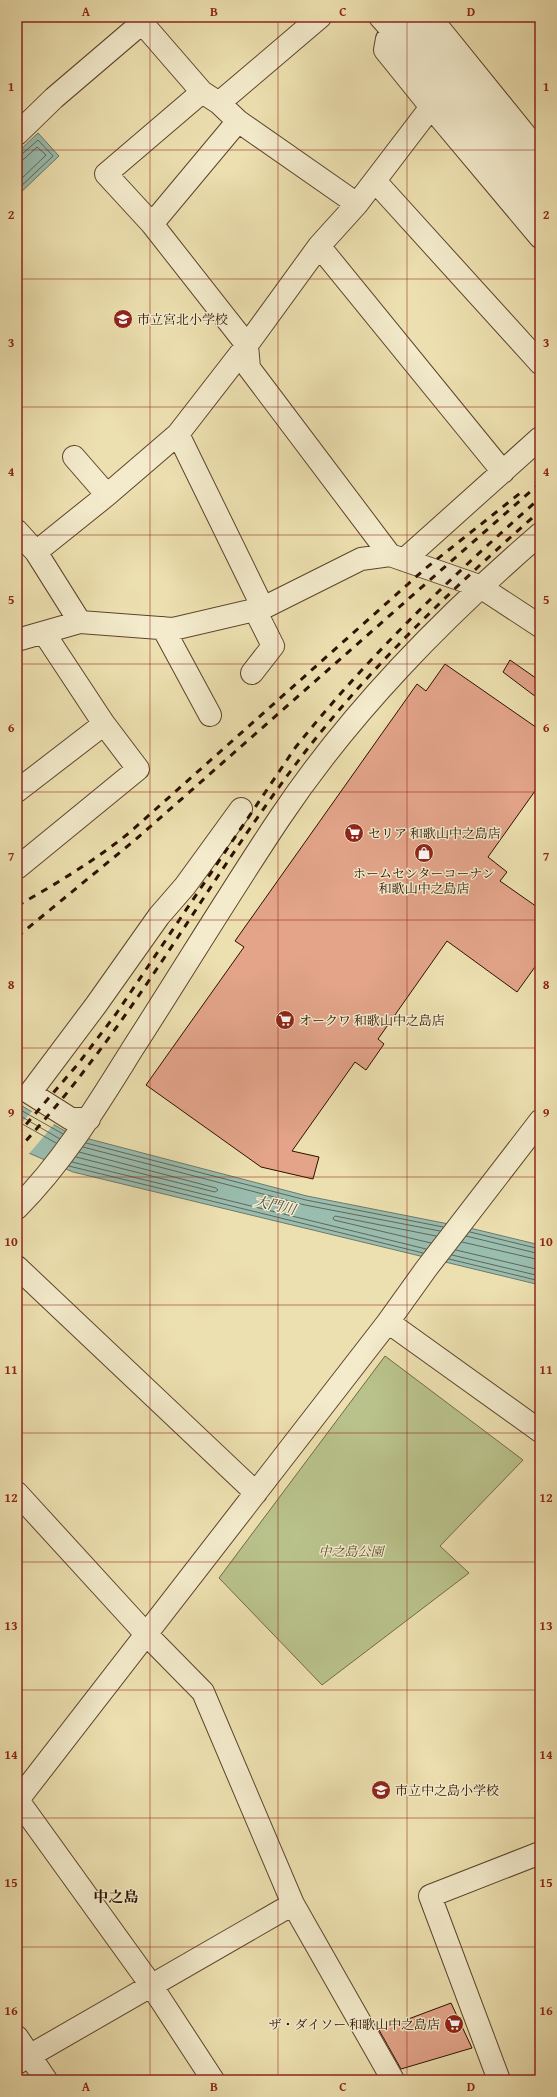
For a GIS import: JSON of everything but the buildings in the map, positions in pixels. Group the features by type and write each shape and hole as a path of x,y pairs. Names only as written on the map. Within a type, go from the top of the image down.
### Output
{"street":[{"path":"320,17 106,174 152,224 247,345 249,368 397,557"},
{"path":"380,17 412,21 540,152"},
{"path":"17,134 54,98 140,20 211,97 238,121 356,204"},
{"path":"412,21 422,50 540,206"},
{"path":"412,21 387,39 385,50 540,237"},
{"path":"422,50 540,178"},
{"path":"36,552 107,495 178,434 247,345 319,246 356,204 431,107"},
{"path":"152,224 238,121"},
{"path":"374,181 540,363"},
{"path":"319,246 504,472"},
{"path":"178,434 259,609 273,646 252,673"},
{"path":"397,557 504,472 540,438"},
{"path":"74,457 107,495"},
{"path":"17,531 36,552 80,622"},
{"path":"17,1208 42,1183 87,1122 280,818 327,753 374,697 419,647 479,586 540,534"},
{"path":"17,640 80,622 174,629 259,609 361,559 397,557 479,586 540,626"},
{"path":"163,628 205,713"},
{"path":"17,868 138,769 104,724 44,633"},
{"path":"17,791 104,724"},
{"path":"87,1122 71,1119 30,1093 96,1005 159,916 185,886 241,809"},
{"path":"213,2080 151,1985 17,1800 388,1322 540,1121"},
{"path":"17,1267 256,1493"},
{"path":"388,1322 540,1431"},
{"path":"17,1493 146,1634 203,1692 293,1904 393,2080"},
{"path":"499,2080 430,1896 540,1853"},
{"path":"23,2060 293,1904"},
{"path":"17,2037 23,2060 46,2080"}],"green space":[{"name":"中之島公園","path":"385,1356 523,1460 440,1546 469,1573 322,1685 219,1578"}],"water":[{"path":"38,133 59,156 17,196 17,153"},
{"name":"大門川","path":"17,1103 70,1134 307,1196 474,1229 540,1245 540,1285 73,1172 17,1148"}],"pier":[{"path":"33,1110 55,1123 28,1155 17,1150 17,1128"}],"railway":[{"path":"17,937 135,840 540,483"},
{"path":"17,906 74,872 129,833 426,568 524,490"},
{"path":"17,1135 78,1064 116,1014 295,748 352,681 412,618 443,587 540,498"},
{"path":"17,1151 68,1092 113,1032 141,993 248,831 276,791 331,719 416,626 540,511"}],"place":[{"name":"市立宮北小学校","path":"123,319"},
{"name":"セリア 和歌山中之島店","path":"354,833"},
{"name":"ホームセンターコーナン 和歌山中之島店","path":"424,853"},
{"name":"オークワ 和歌山中之島店","path":"285,1020"},
{"name":"市立中之島小学校","path":"381,1790"},
{"name":"ザ・ダイソー 和歌山中之島店","path":"454,2024"}],"district":[{"name":"中之島","path":"116,1896"}]}
